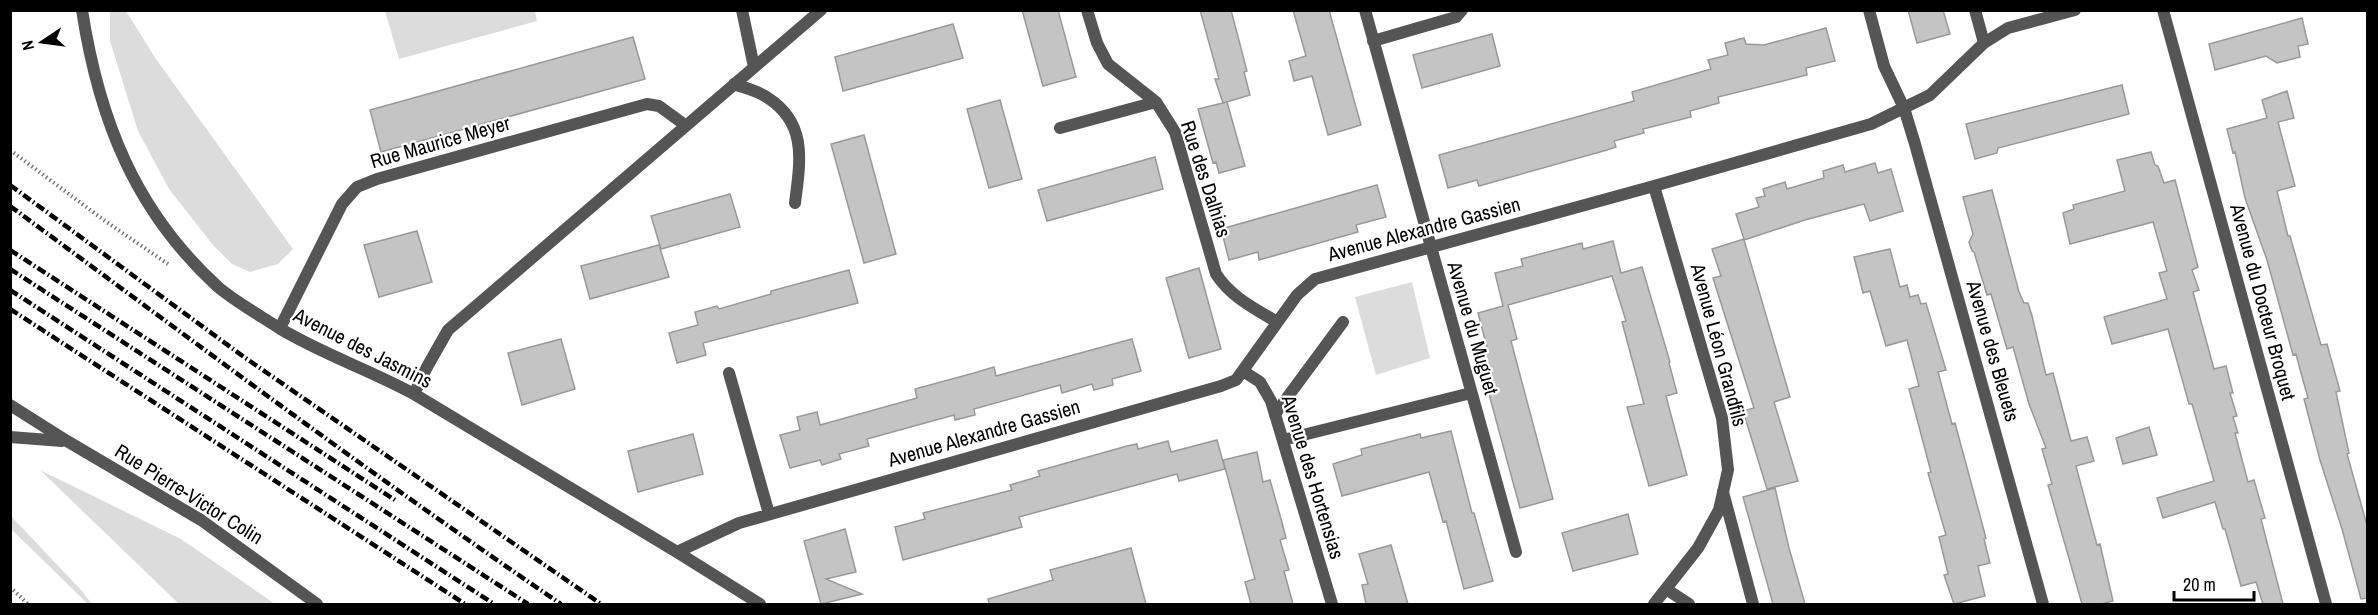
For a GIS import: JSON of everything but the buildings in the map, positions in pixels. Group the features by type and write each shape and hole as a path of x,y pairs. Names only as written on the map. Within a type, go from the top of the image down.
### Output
{"street":[{"path":"77,10 84,23"},
{"name":"Avenue des Jasmins","path":"82,10 106,118 136,186 178,246 220,288 280,328 335,358 383,377 414,394 760,604"},
{"path":"742,10 754,67"},
{"path":"414,394 448,330 821,10"},
{"name":"Rue des Dalhias","path":"1087,10 1097,44 1108,64 1156,102 1175,132 1216,274 1234,296 1277,322"},
{"name":"Avenue du Muguet","path":"1365,10 1516,552"},
{"path":"1373,41 1456,17 1462,10"},
{"name":"Avenue des Bleuets","path":"1869,10 1884,66 1904,108 2043,604"},
{"path":"1975,10 1984,43"},
{"name":"Avenue Alexandre Gassien","path":"677,552 739,523 1221,386 1236,380 1297,296 1315,279 1654,186 1872,123 1930,94 1984,43 2008,28 2075,10"},
{"name":"Avenue du Docteur Broquet","path":"2163,10 2326,604"},
{"path":"734,84 767,97 784,111 795,131 801,154 795,203"},
{"path":"1060,128 1156,102"},
{"name":"Rue Maurice Meyer","path":"280,328 342,204 357,187 377,178 647,104 659,106 685,125"},
{"name":"Avenue Léon Grandfils","path":"1654,186 1722,418 1728,471 1719,510 1698,548 1654,604"},
{"path":"1275,414 1342,322"},
{"name":"Avenue des Hortensias","path":"1243,371 1260,382 1271,401 1332,604"},
{"path":"729,373 769,514"},
{"path":"1283,441 1471,393"},
{"name":"Rue Pierre-Victor Colin","path":"10,405 66,441 201,520 317,604"},
{"name":"Rue Pierre-Victor Colin","path":"10,437 66,441"},
{"path":"1723,492 1753,604"},
{"path":"1666,589 1689,604"}],"path":[{"path":"10,150 170,266"},
{"path":"10,586 28,604"}],"shaded area":[{"path":"110,11 126,11 156,59 293,249 278,264 250,272 232,264 213,245 169,189 138,131 110,41"},
{"path":"385,11 535,11 537,21 399,59"},
{"path":"1412,282 1430,358 1376,375 1355,297"},
{"path":"40,470 181,539 275,604 179,604"},
{"path":"10,515 92,604 88,604 11,529"}],"railway":[{"path":"10,185 244,357 601,604"},
{"path":"10,206 353,458 561,604"},
{"path":"10,250 395,500"},
{"path":"10,269 528,604"},
{"path":"10,290 494,604"},
{"path":"10,309 465,604"}]}
